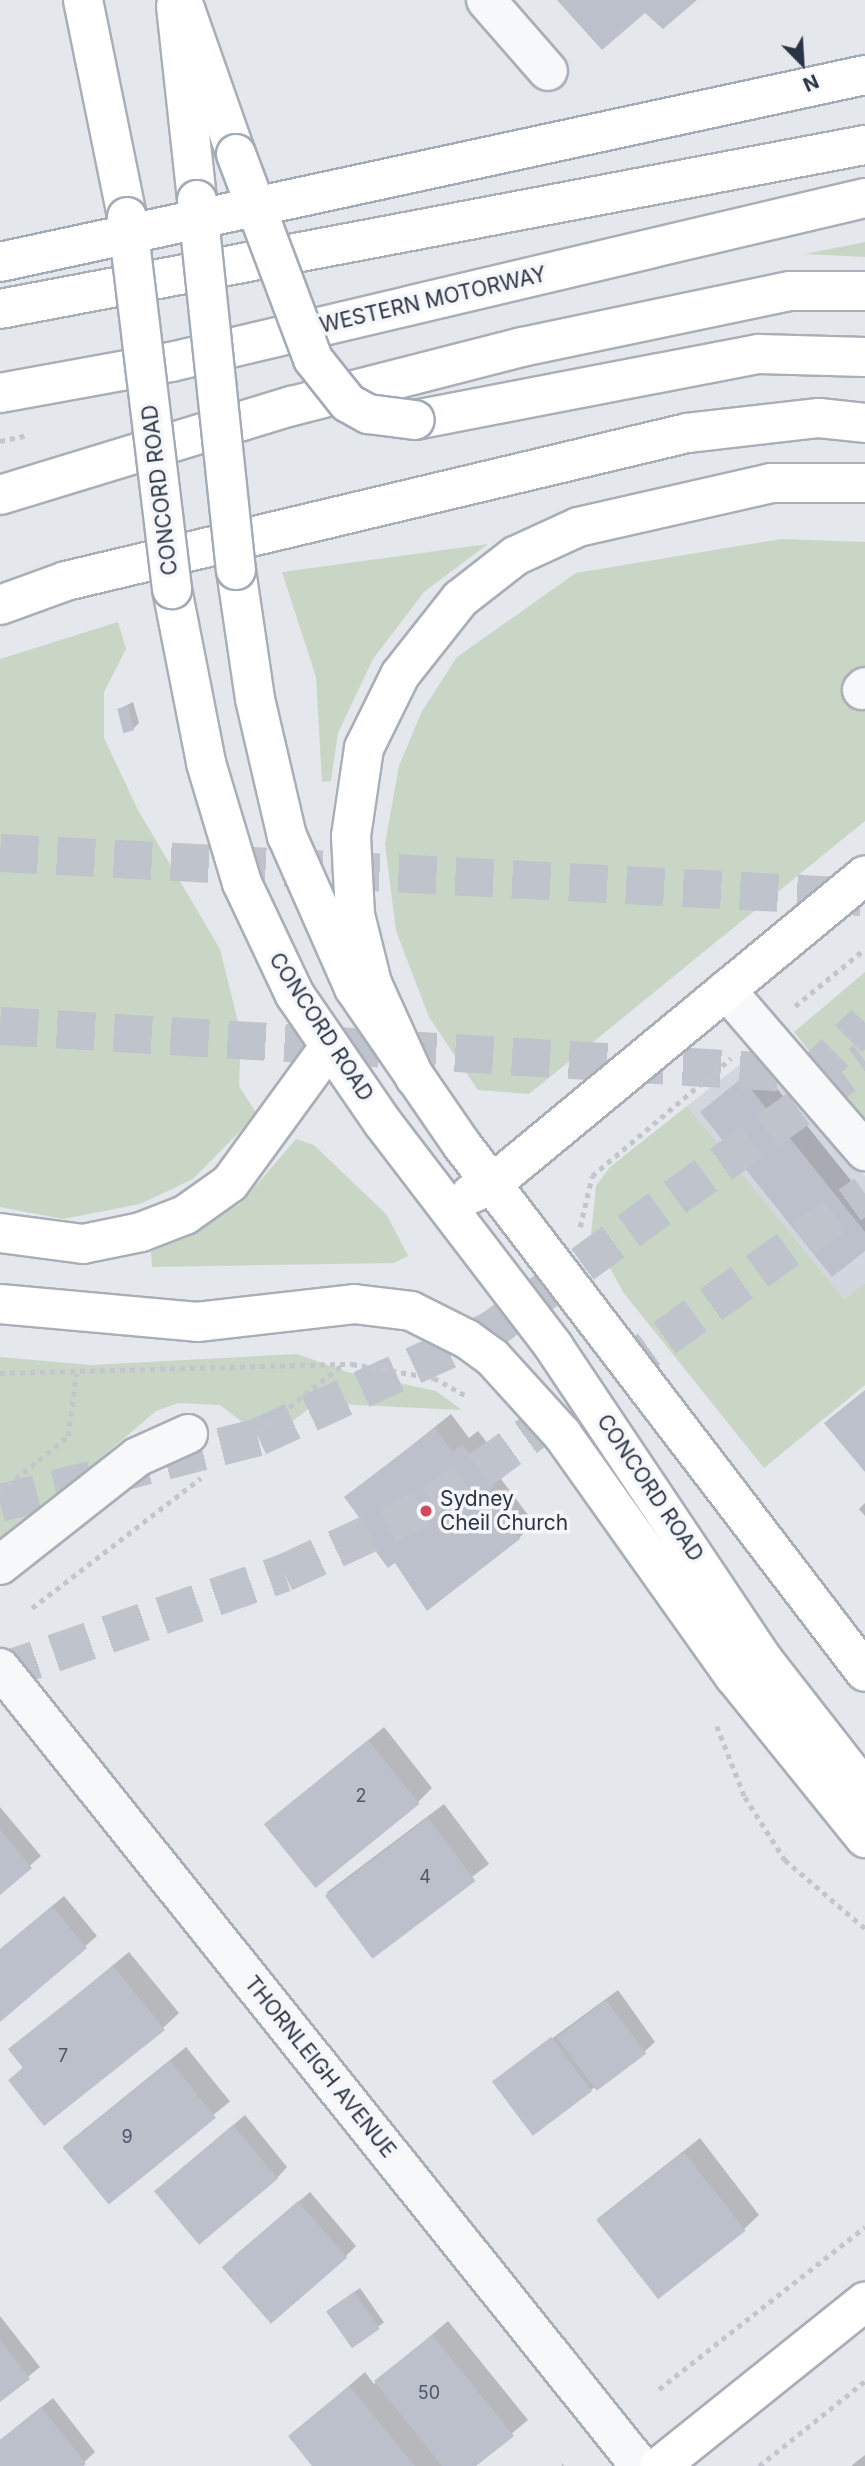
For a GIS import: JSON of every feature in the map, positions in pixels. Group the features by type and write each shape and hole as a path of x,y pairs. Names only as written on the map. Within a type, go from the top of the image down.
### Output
{"main road":[{"name":"CONCORD ROAD","path":"83,0 127,217 172,589 206,763 242,883 271,950 330,1047 429,1184 554,1347 765,1662 865,1790"},
{"path":"175,0 236,570 255,699 287,836 354,988 415,1078 492,1184 865,1672"},
{"path":"182,0 313,359 348,403 368,414 415,420 759,354 865,356"},
{"path":"0,262 865,75"},
{"path":"0,309 865,145"},
{"name":"WESTERN MOTORWAY","path":"0,393 171,362 865,198"},
{"path":"0,495 292,406 522,347 790,291 865,291"},
{"path":"0,605 66,581 687,433 819,418 865,423"},
{"path":"415,1078 369,971 355,915 351,836 364,748 400,675 460,599 515,556 578,527 771,483 865,483"},
{"path":"429,1184 455,1195 492,1184 865,875"},
{"path":"0,1234 83,1244 141,1232 185,1215 230,1183 330,1047"},
{"path":"535,1240 524,1208 541,1143"},
{"path":"0,1288 73,1306"},
{"path":"0,1304 73,1306 197,1322 354,1304 411,1311 467,1339 493,1357 562,1434 735,1677 865,1839"},
{"path":"660,2466 865,2302"}],"street":[{"path":"486,0 548,71"},
{"path":"726,990 865,1151"},
{"path":"0,1565 137,1457 188,1434"},
{"name":"THORNLEIGH AVENUE","path":"0,1668 640,2466"}],"path":[{"path":"580,1233 580,1209 592,1176 865,949"},
{"path":"258,1432 342,1365"},
{"path":"0,1373 76,1375 342,1365 434,1378 473,1402"},
{"path":"0,1492 68,1436 76,1375"},
{"path":"32,1608 211,1469"},
{"path":"711,1716 745,1797 785,1860 865,1928"},
{"path":"659,2389 865,2227"},
{"path":"759,2466 865,2381"}],"shaded area":[{"path":"756,1052 865,1176 865,1283 844,1299 687,1106"}],"green space":[{"path":"865,242 865,257 805,254"},
{"path":"781,539 865,542 865,821 529,1094 478,1090 429,1017 396,931 385,844 399,766 422,711 457,657 576,573"},
{"path":"488,544 424,592 373,659 338,733 331,781 322,782 316,677 282,572"},
{"path":"118,622 126,649 104,692 104,738 138,810 220,949 241,1034 239,1086 257,1114 193,1179 140,1204 63,1219 0,1207 0,659"},
{"path":"865,972 865,1121 794,1032"},
{"path":"687,1106 844,1299 865,1283 865,1385 764,1468 623,1292 591,1233 596,1186 610,1167"},
{"path":"296,1139 314,1145 387,1215 408,1256 394,1263 152,1267 151,1252 240,1204"},
{"path":"297,1354 347,1372 436,1391 462,1410 316,1403 267,1441 220,1405 178,1403 156,1411 0,1544 0,1357 91,1365"}],"building":[{"path":"557,0 697,0 663,29 645,13 602,50"},
{"path":"128,706 134,730 123,733 117,709"},
{"path":"742,1078 865,1232 865,1251 832,1277 700,1112"},
{"path":"865,1390 865,1472 824,1423"},
{"name":"Sydney Cheil Church","path":"435,1428 453,1452 462,1444 495,1487 485,1494 520,1539 427,1611 395,1563 388,1568 359,1529 364,1524 344,1497"},
{"path":"368,1740 420,1804 315,1888 264,1824"},
{"path":"428,1818 476,1881 373,1959 325,1896"},
{"path":"0,1830 32,1868 0,1895"},
{"path":"52,1906 87,1948 0,2022 0,1949"},
{"path":"113,1966 165,2030 44,2126 8,2080 23,2068 8,2049"},
{"path":"606,2000 646,2054 597,2091 556,2037"},
{"path":"551,2037 592,2091 533,2136 492,2082"},
{"path":"170,2061 216,2118 109,2205 63,2148"},
{"path":"233,2125 278,2179 199,2245 154,2191"},
{"path":"684,2152 746,2231 658,2299 597,2220"},
{"path":"298,2201 347,2258 271,2324 222,2267"},
{"path":"354,2292 380,2329 352,2348 326,2312"},
{"path":"432,2335 514,2436 476,2466 442,2466 374,2381"},
{"path":"0,2340 30,2379 0,2402"},
{"path":"349,2386 415,2466 312,2466 288,2436"},
{"path":"41,2407 86,2464 0,2466 0,2440"}],"tunnel":[{"path":"0,853 861,897"},
{"path":"808,1079 865,1023"},
{"path":"0,1026 824,1075"},
{"path":"0,1503 258,1437 490,1331 865,1061"},
{"path":"0,1672 284,1573 433,1504 865,1194"}],"place":[{"name":"Sydney Cheil Church","path":"426,1511"}]}
